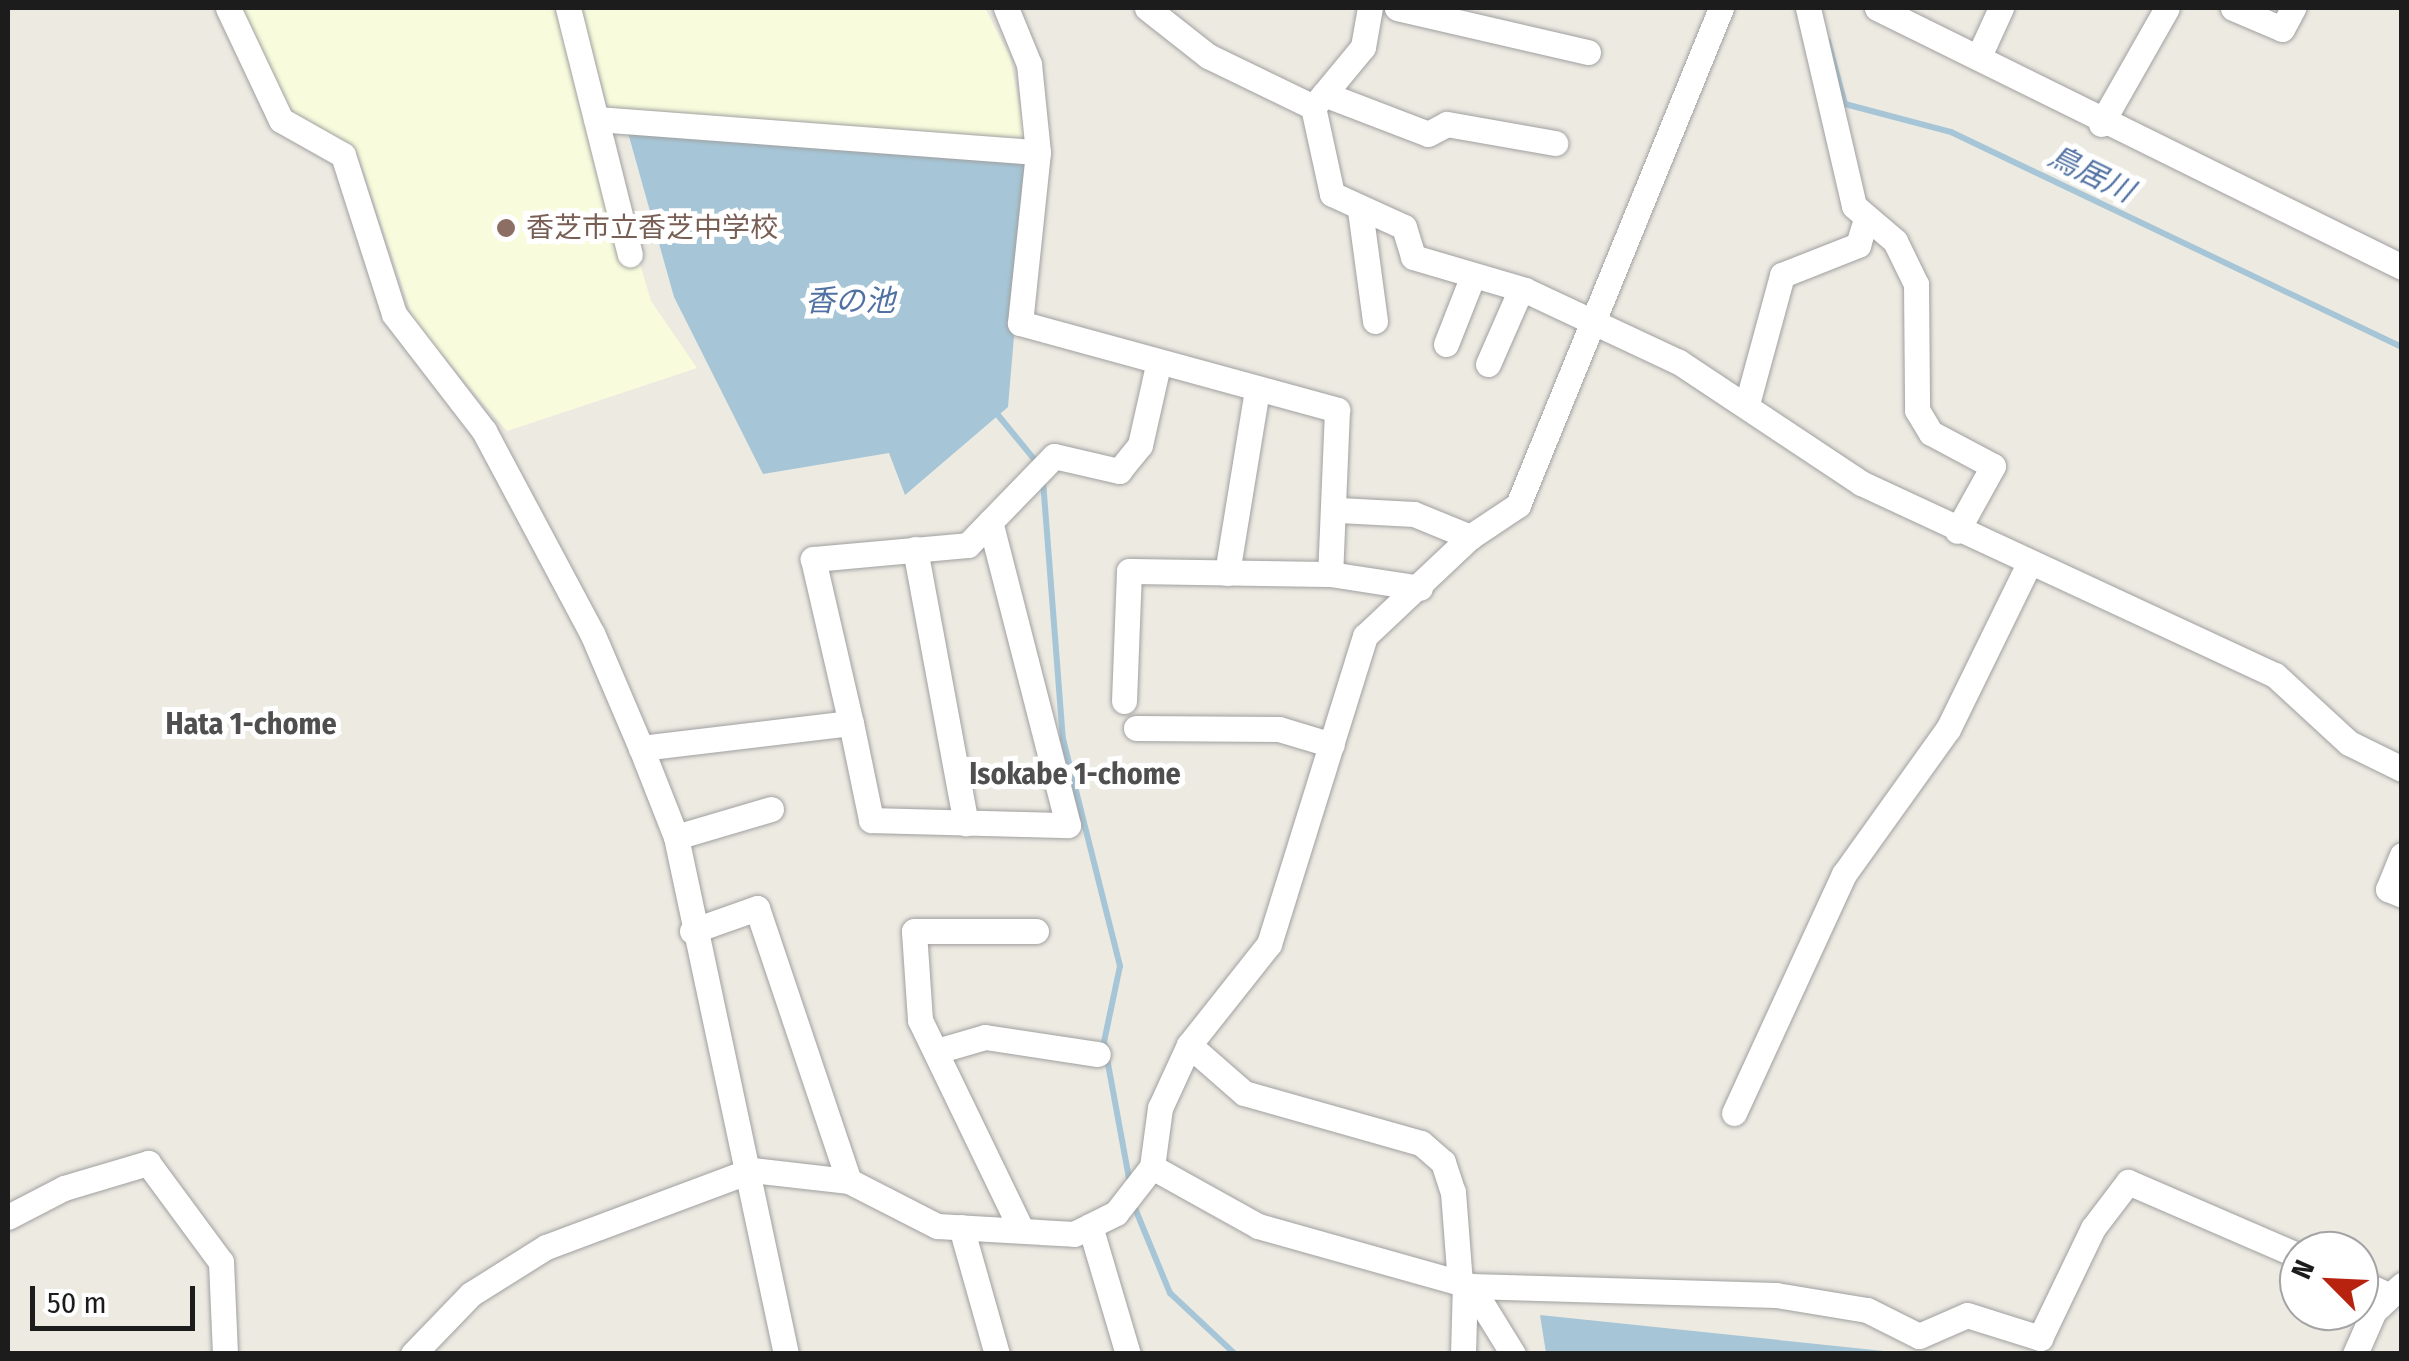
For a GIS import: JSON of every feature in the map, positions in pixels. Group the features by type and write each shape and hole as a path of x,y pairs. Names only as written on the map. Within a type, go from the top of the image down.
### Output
{"street":[{"path":"228,8 281,120 343,155 394,314 484,431 592,634 641,748 676,838 692,931 752,1170 786,1354"},
{"path":"568,8 630,254"},
{"path":"1006,8 1029,64 1038,152 1020,323 1158,365 1337,410 1339,510 1330,574"},
{"path":"1147,8 1208,56 1318,100 1428,134 1447,124 1555,143"},
{"path":"1370,8 1363,47 1318,100 1332,194 1404,228 1413,256 1597,321 1747,404 1861,483 2028,566 2275,676 2349,743 2402,769"},
{"path":"1396,8 1460,17 1588,52"},
{"path":"413,1354 471,1294 546,1247 752,1170 849,1181 936,1226 1074,1234 1116,1213 1152,1167 1160,1108 1189,1045 1269,944 1366,636 1470,537 1518,505 1597,321 1722,8"},
{"path":"1747,404 1782,275 1858,245 1865,222 1808,8"},
{"path":"1877,8 1979,56 2101,124 2402,267"},
{"path":"1979,56 2001,8"},
{"path":"2101,124 2167,8"},
{"path":"2233,8 2282,29 2293,8"},
{"path":"596,119 1038,152"},
{"path":"1360,210 1375,321"},
{"path":"1865,222 1896,242 1916,284 1916,410 1932,433 1993,466 1957,531"},
{"path":"1446,344 1472,278"},
{"path":"1488,364 1520,291"},
{"path":"990,522 1068,825 870,820 813,559 968,544 1054,456 1119,471 1140,445 1158,365"},
{"path":"1227,572 1256,390"},
{"path":"1339,510 1414,514 1470,537"},
{"path":"915,549 966,823"},
{"path":"1734,1114 1844,874 1948,729 2028,566"},
{"path":"1124,701 1128,572 1330,574 1420,588"},
{"path":"641,748 850,723"},
{"path":"1136,728 1278,729 1332,745"},
{"path":"676,838 770,809"},
{"path":"2402,855 2388,889 2402,894"},
{"path":"692,931 757,908 849,1181"},
{"path":"1021,1229 920,1020 914,931 1036,931"},
{"path":"936,1051 985,1037 1098,1054"},
{"path":"1189,1045 1244,1092 1396,1132 1443,1162 1465,1284 1463,1354"},
{"path":"8,1218 64,1188 148,1163 221,1262 226,1354"},
{"path":"1152,1167 1258,1226 1465,1284 1776,1294 1867,1310 1920,1336 1966,1315 2040,1338 2093,1228 2128,1182 2279,1247"},
{"path":"1090,1226 1128,1354"},
{"path":"961,1227 997,1354"},
{"path":"1465,1284 1513,1354"},
{"path":"2355,1354 2395,1290"}],"shaded area":[{"name":"香芝市立香芝中学校","path":"239,8 564,8 651,301 697,368 507,431 414,321 358,154 290,110"},
{"path":"581,8 985,8 1010,57 1026,143 609,112"}],"water":[{"name":"香の池","path":"625,122 1029,160 1008,407 905,495 889,453 763,474 674,297"},
{"path":"1540,1315 1903,1353 1546,1353"}],"waterway":[{"name":"鳥居川","path":"1828,41 1845,104 1951,132 2402,347"},
{"path":"993,409 1038,464"},
{"path":"1043,481 1063,739 1120,966 1104,1042 1130,1184"},
{"path":"1132,1201 1170,1293 1235,1354"}],"place":[{"name":"香芝市立香芝中学校","path":"506,228"}],"district":[{"name":"Hata 1-chome","path":"251,724"},
{"name":"Isokabe 1-chome","path":"1075,774"}]}
